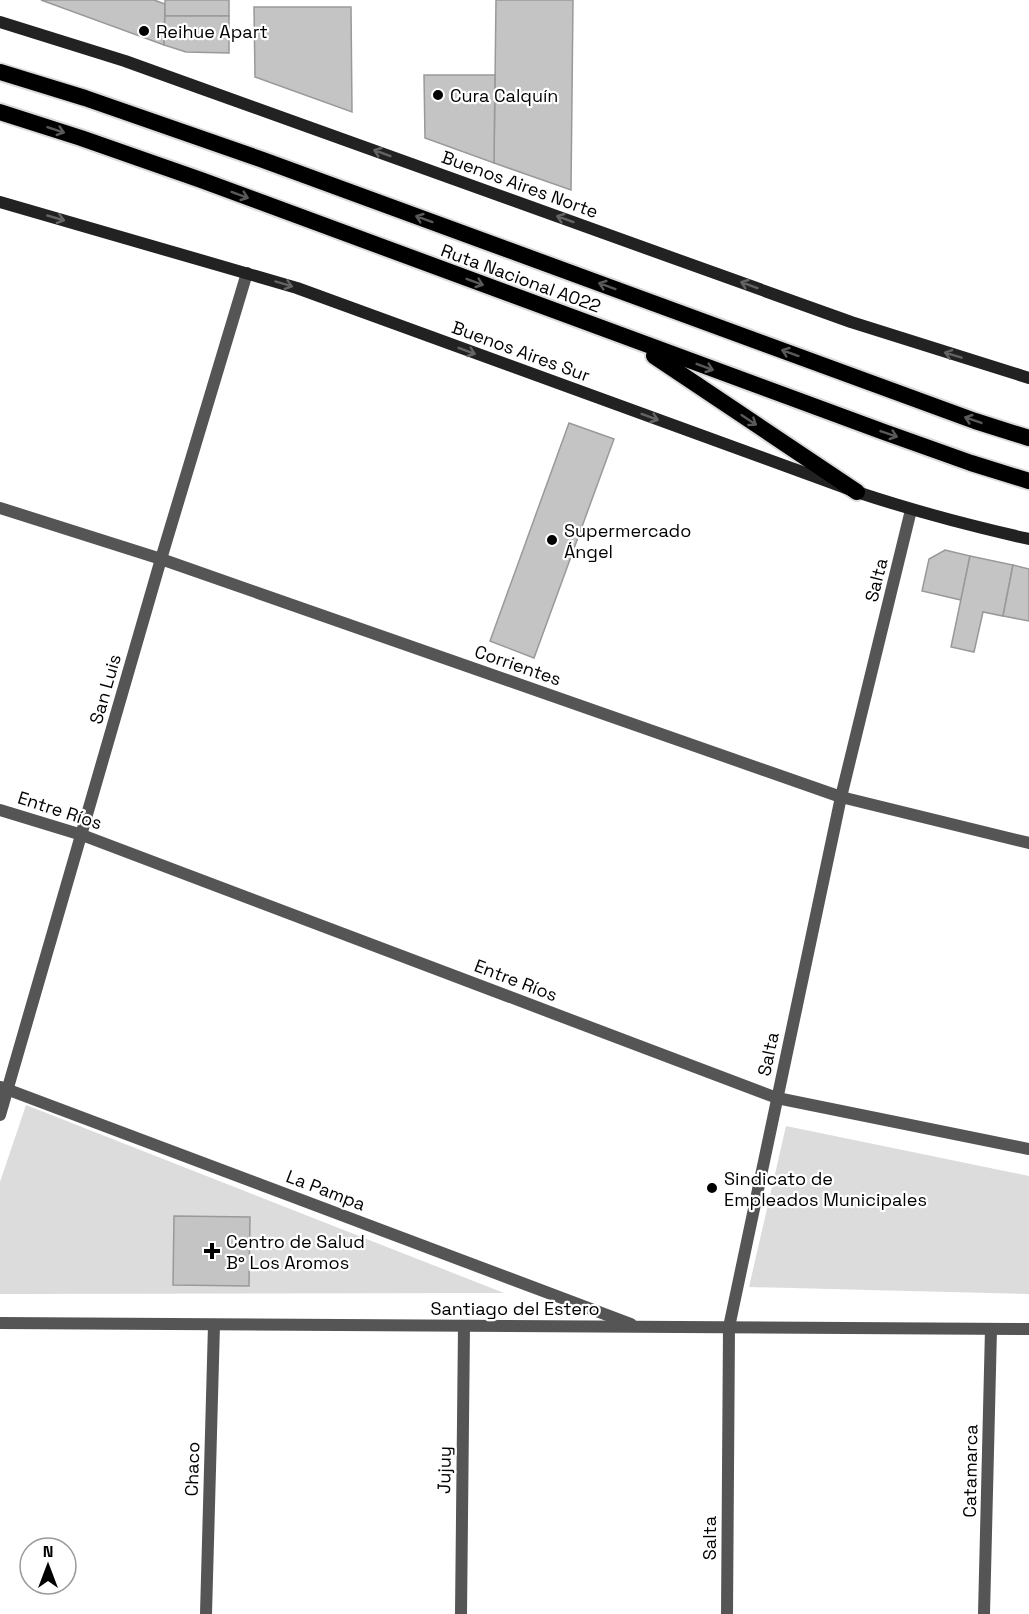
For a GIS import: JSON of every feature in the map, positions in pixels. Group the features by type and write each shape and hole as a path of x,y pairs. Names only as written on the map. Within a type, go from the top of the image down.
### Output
{"highway":[{"name":"Ruta Nacional A022","path":"0,72 85,98 252,156 975,421 1029,438"},
{"name":"Ruta Nacional A022","path":"0,112 201,180 895,436 1029,481"},
{"path":"631,340 857,492"}],"main road":[{"name":"Buenos Aires Norte","path":"0,22 168,76 851,322 1029,378"},
{"name":"Buenos Aires Sur","path":"0,202 297,288 857,492 911,510 1029,539"}],"street":[{"name":"San Luis","path":"0,1115 4,1088 247,273"},
{"name":"Corrientes","path":"0,508 161,560 841,797 1029,843"},
{"name":"Salta","path":"727,1614 729,1328 841,797 911,510"},
{"name":"Entre Ríos","path":"0,810 81,835 777,1098 1029,1149"},
{"name":"La Pampa","path":"4,1088 640,1327"},
{"name":"Santiago del Estero","path":"0,1323 1029,1329"},
{"name":"Chaco","path":"206,1614 214,1325"},
{"name":"Jujuy","path":"461,1614 464,1326"},
{"name":"Catamarca","path":"984,1614 991,1329"}],"shaded area":[{"path":"26,1105 504,1293 0,1294 0,1182"},
{"path":"786,1126 1029,1176 1029,1294 749,1287"}],"building":[{"name":"Reihue Apart","path":"41,0 154,0 165,4 164,45"},
{"path":"165,0 229,0 229,16 165,16"},
{"path":"496,0 573,0 571,190 494,163"},
{"path":"254,7 351,7 352,112 255,77"},
{"path":"165,16 229,16 229,53 186,52 164,45"},
{"path":"424,75 495,75 494,163 425,138"},
{"name":"Supermercado Ángel","path":"569,423 614,439 534,658 490,641"},
{"path":"945,550 970,556 961,600 922,591 929,559"},
{"path":"970,556 1013,565 1003,616 983,612 974,652 951,647"},
{"path":"1013,565 1029,569 1029,621 1003,616"},
{"name":"Centro de Salud B° Los Aromos","path":"174,1216 250,1217 249,1286 173,1285"}],"place":[{"name":"Reihue Apart","path":"144,31"},
{"name":"Cura Calquín","path":"438,95"},
{"name":"Supermercado Ángel","path":"552,540"},
{"name":"Sindicato de Empleados Municipales","path":"712,1188"},
{"name":"Centro de Salud B° Los Aromos","path":"212,1251"}]}
